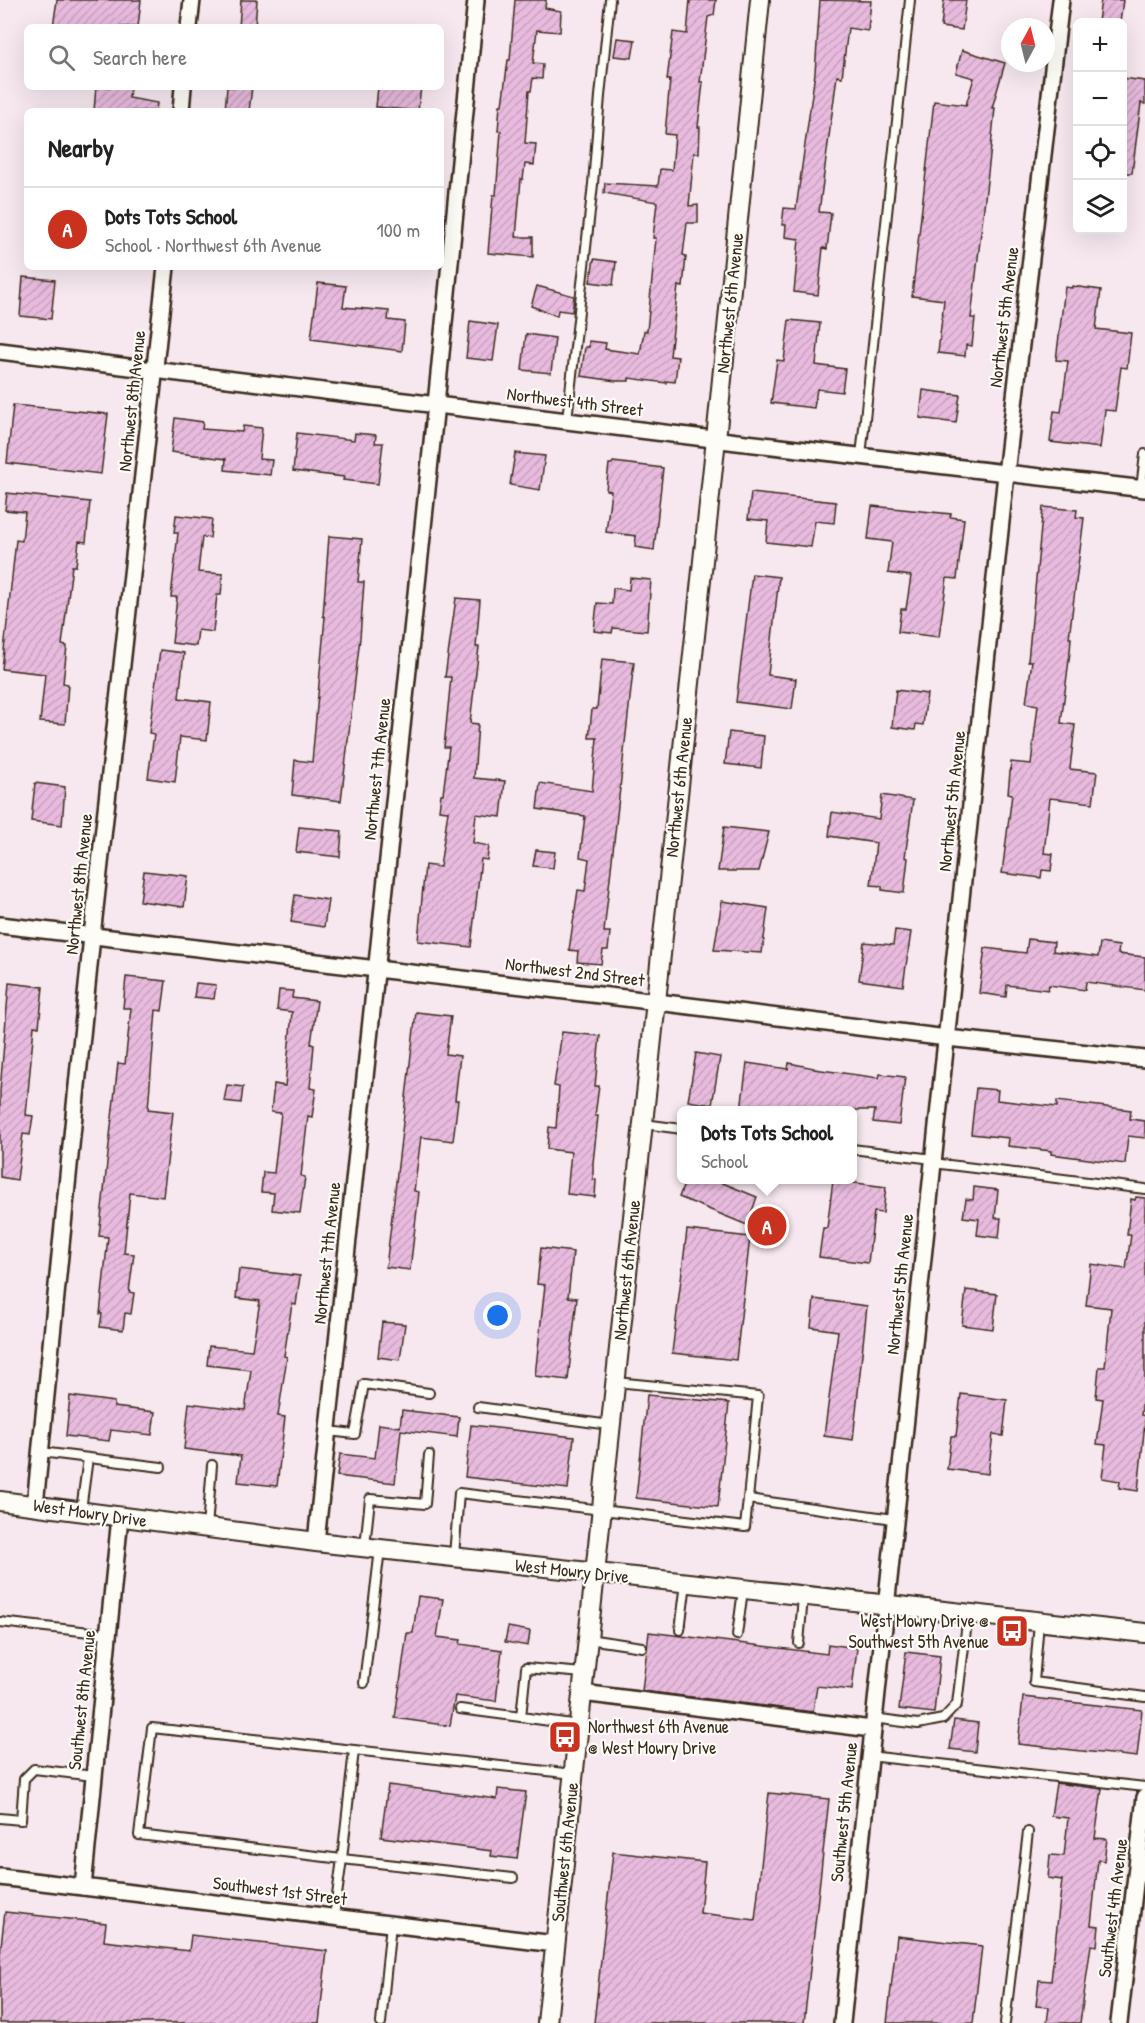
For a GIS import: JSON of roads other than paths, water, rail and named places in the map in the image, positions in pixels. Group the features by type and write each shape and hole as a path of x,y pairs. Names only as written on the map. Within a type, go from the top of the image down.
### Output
{"street":[{"path":"189,24 192,0"},
{"name":"Northwest 7th Avenue","path":"316,1542 436,404 476,0"},
{"name":"Northwest 6th Avenue","path":"595,1573 716,439 760,0"},
{"name":"Northwest 5th Avenue","path":"885,1606 1006,474 1061,0"},
{"path":"181,108 183,90"},
{"name":"Northwest 8th Avenue","path":"35,1505 92,936 166,270"},
{"name":"Northwest 4th Street","path":"0,351 1143,489"},
{"name":"Northwest 2nd Street","path":"0,925 656,1001 946,1038 1145,1059"},
{"name":"West Mowry Drive","path":"0,1501 454,1558 1145,1633"},
{"name":"Southwest 8th Avenue","path":"83,1887 120,1517"},
{"name":"Southwest 6th Avenue","path":"547,2023 595,1573"},
{"name":"Southwest 5th Avenue","path":"842,2023 885,1606"},
{"path":"582,1693 872,1723"},
{"name":"Southwest 4th Avenue","path":"1119,2023 1145,1797"},
{"name":"Southwest 1st Street","path":"0,1877 555,1944"}],"lane":[{"path":"567,420 593,184 610,0"},
{"path":"861,456 910,0"},
{"path":"1143,489 1145,454"},
{"path":"643,1124 677,1128"},
{"path":"857,1150 1145,1189"},
{"path":"454,1558 459,1494 745,1527 758,1396 616,1382"},
{"path":"328,1431 354,1434 364,1384 429,1393"},
{"path":"478,1407 611,1426"},
{"path":"41,1452 160,1467"},
{"path":"364,1683 372,1548 370,1499 425,1504 429,1455"},
{"path":"81,1512 88,1458"},
{"path":"207,1528 212,1465"},
{"path":"748,1499 894,1519"},
{"path":"680,1630 686,1583"},
{"path":"737,1635 743,1590"},
{"path":"799,1643 803,1597"},
{"path":"872,1723 918,1724 943,1719 957,1704 968,1614"},
{"path":"0,1622 108,1634"},
{"path":"1039,1622 1034,1682 1145,1697"},
{"path":"588,1639 642,1647"},
{"path":"521,1718 526,1668 584,1674"},
{"path":"460,1709 579,1725"},
{"path":"513,1878 139,1835 152,1728 573,1774"},
{"path":"334,1917 354,1750"},
{"path":"869,1756 1145,1787"},
{"path":"0,1818 21,1820 24,1779 34,1769 94,1776"},
{"path":"1005,2023 1029,1832"},
{"path":"381,2023 391,1924"}],"place":[{"name":"Dots Tots School","path":"767,1226"},
{"name":"West Mowry Drive @ Southwest 5th Avenue","path":"1012,1631"},
{"name":"Northwest 6th Avenue @ West Mowry Drive","path":"565,1737"}]}
